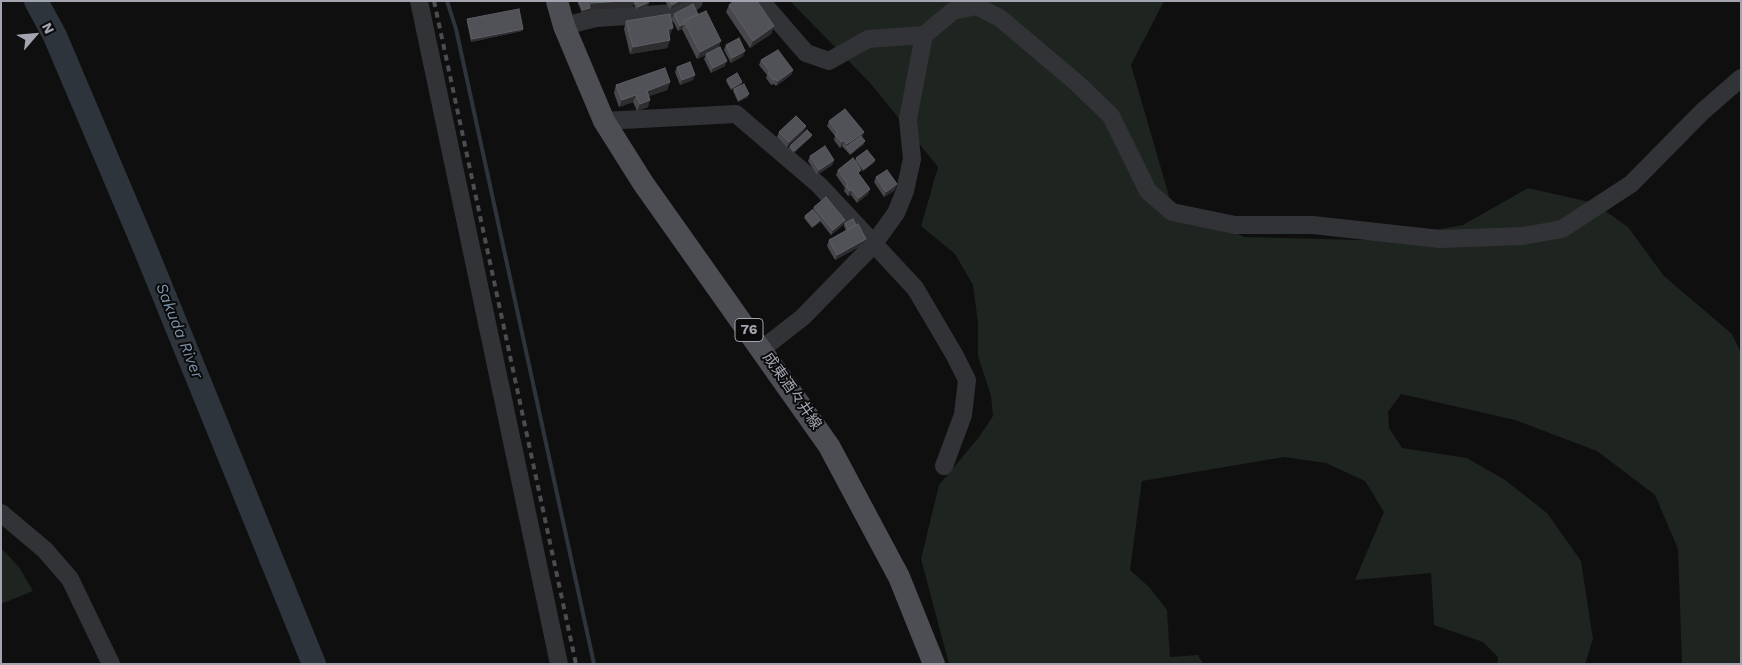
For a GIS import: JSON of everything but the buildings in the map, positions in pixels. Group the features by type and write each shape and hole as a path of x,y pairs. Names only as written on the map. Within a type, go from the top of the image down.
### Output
{"main road":[{"name":"成東酒々井線","path":"557,1 564,26 604,122 644,183 830,446 899,577 934,664"}],"street":[{"path":"419,1 559,664"},
{"path":"564,26 596,18 676,13 694,1"},
{"path":"760,1 806,53 829,61 868,39 924,35 953,11 976,6 1000,18 1078,84 1111,116 1148,191 1172,212 1235,225 1313,225 1440,238 1523,236 1562,229 1631,184 1702,112 1741,78"},
{"path":"762,349 803,317 872,245 896,213 906,192 912,159 908,119 924,35"},
{"path":"604,122 736,114 819,185 872,245 914,288 954,354 967,380 963,415 944,466"},
{"path":"1,513 45,550 70,579 111,664"}],"shaded area":[{"path":"790,1 1164,1 1131,65 1171,203 1244,237 1361,240 1401,236 1463,225 1528,188 1594,203 1628,227 1664,276 1732,334 1741,353 1741,664 1682,664 1678,549 1655,495 1597,451 1515,420 1401,394 1388,412 1389,428 1402,448 1467,458 1505,480 1547,513 1581,561 1593,639 1585,664 1497,664 1498,657 1483,642 1434,625 1431,573 1355,580 1384,512 1365,481 1326,463 1284,457 1142,481 1130,570 1149,587 1167,610 1170,657 1198,655 1203,664 949,664 921,559 939,485 979,437 993,416 991,396 978,356 978,323 973,285 955,254 921,226 938,167 871,84"},
{"path":"1,548 19,567 33,591 1,604"}],"waterway":[{"name":"Sakuda River","path":"36,1 55,36 144,246 314,664"},
{"path":"447,1 456,29 594,664"}],"railway":[{"path":"434,1 576,664"}]}
